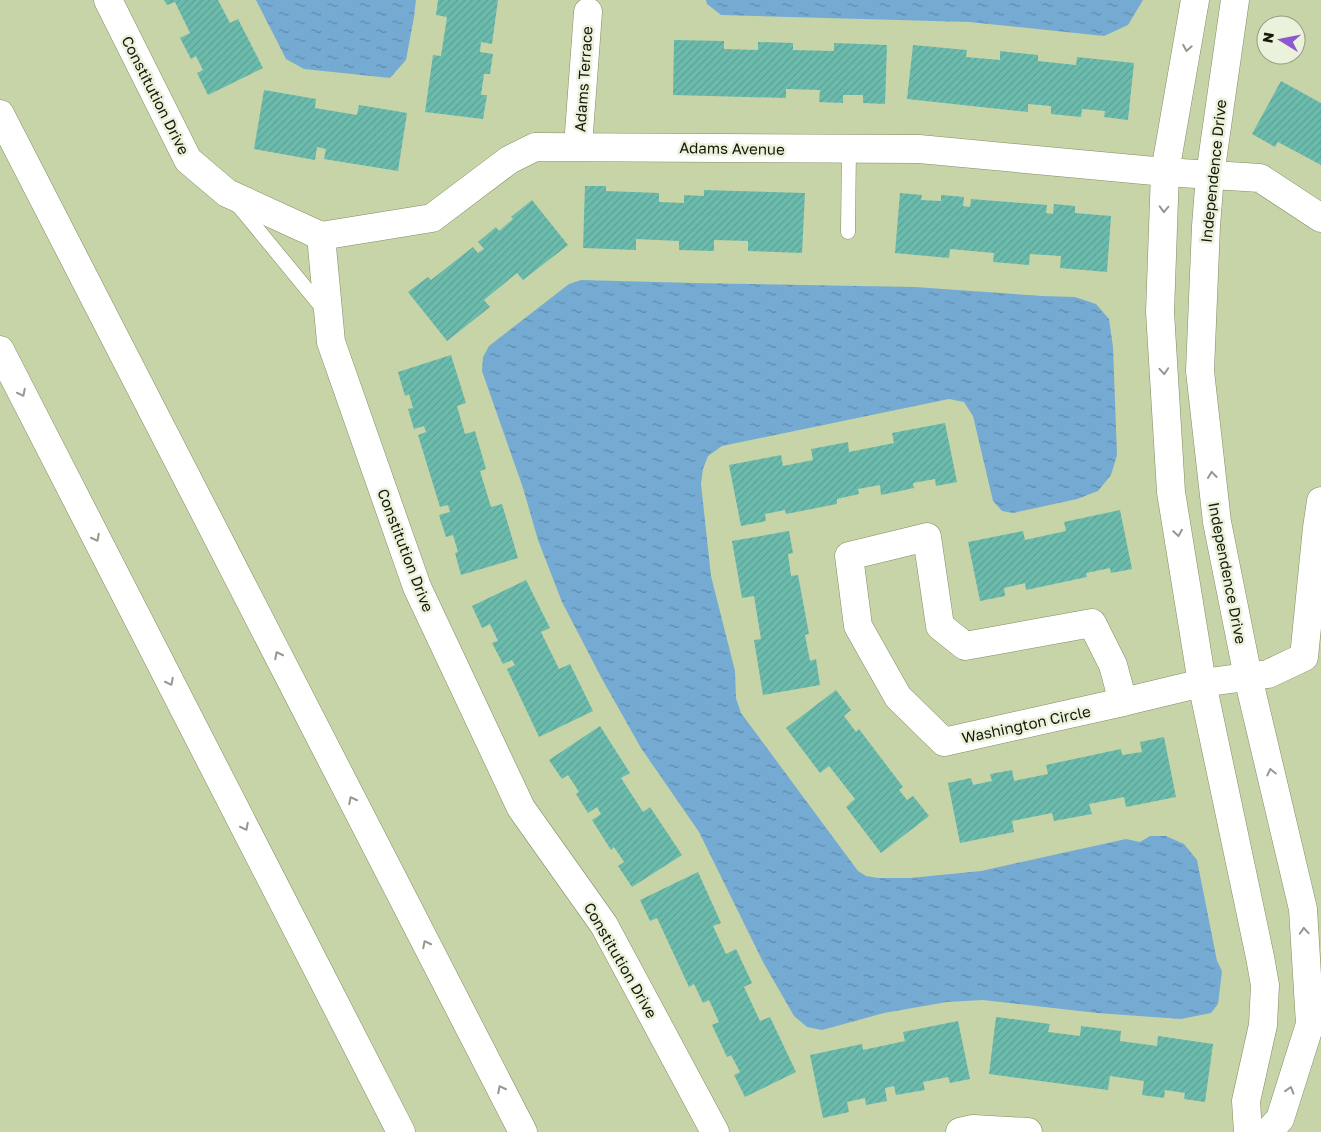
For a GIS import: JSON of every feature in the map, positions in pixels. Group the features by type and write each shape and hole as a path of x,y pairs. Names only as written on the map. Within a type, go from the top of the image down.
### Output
{"main road":[{"name":"Constitution Drive","path":"108,0 188,160 227,193 321,236 331,342 417,587 521,808 604,925 715,1132"},
{"path":"1195,0 1165,172 1160,312 1172,492 1202,683 1260,957 1264,985 1263,1025 1246,1101 1248,1132"},
{"name":"Independence Drive","path":"1235,0 1210,175 1200,371 1216,522 1248,676 1303,909 1310,1024 1280,1119 1268,1132"},
{"name":"Adams Terrace","path":"578,146 588,12"},
{"path":"0,114 523,1132"},
{"name":"Adams Avenue","path":"321,236 432,218 509,160 535,147 578,146 919,149 1165,172 1260,178 1321,218"},
{"path":"0,350 401,1132"},
{"path":"1123,702 1202,683 1268,674 1304,657 1321,501"},
{"name":"Washington Circle","path":"927,538 940,626 965,646 1092,623 1113,665 1123,702 944,742 898,697 858,626 849,556 927,538"},
{"path":"960,1132 973,1130 1028,1132"}],"lane":[{"path":"848,232 849,149"},
{"path":"227,193 329,315"}],"water":[{"path":"256,0 416,0 406,60 390,78 304,69 286,59"},
{"path":"706,0 1143,0 1128,25 1104,36 969,22 721,15 707,4"},
{"path":"581,280 915,287 1075,297 1096,304 1109,319 1113,347 1117,455 1111,475 1098,491 1077,499 1013,513 1002,511 993,501 973,416 964,402 949,399 722,446 708,456 703,469 701,484 711,576 735,671 736,698 741,713 858,871 866,876 878,878 910,878 981,871 1126,839 1140,842 1150,836 1166,836 1184,844 1197,860 1217,961 1222,971 1218,1004 1211,1013 1181,1019 1097,1013 983,1000 947,1002 884,1013 822,1030 807,1027 794,1016 763,962 699,832 641,748 562,602 538,540 523,488 482,371 483,357 489,346 569,284"}],"building":[{"path":"164,0 218,0 230,23 238,19 263,68 208,95 197,73 203,70 196,56 191,59 180,38 190,33 175,2 167,5"},
{"path":"438,0 498,0 492,44 481,42 480,52 493,54 490,74 484,74 481,95 487,95 483,119 425,112 433,55 441,56 447,17 436,15"},
{"path":"674,40 724,41 724,49 758,50 758,42 793,43 793,50 834,51 834,43 887,45 885,104 863,103 863,95 843,95 843,103 819,102 820,90 786,89 786,98 673,95"},
{"path":"913,45 967,50 966,57 1000,60 1000,51 1038,55 1038,61 1076,65 1077,57 1134,63 1128,120 1104,117 1105,111 1082,109 1081,117 1051,114 1051,106 1028,104 1028,112 907,99"},
{"path":"1281,81 1321,103 1321,165 1278,142 1275,147 1252,134"},
{"path":"264,90 316,99 315,108 357,115 359,105 407,113 398,171 324,159 326,149 317,147 315,160 254,149"},
{"path":"585,186 606,186 606,191 659,193 659,202 684,203 684,195 704,196 704,190 805,193 802,253 748,251 748,241 714,240 714,251 679,250 679,241 636,239 636,250 583,248"},
{"path":"900,193 922,195 921,200 941,201 941,195 964,197 963,206 970,207 971,199 1047,205 1046,213 1053,214 1054,204 1075,206 1075,213 1111,216 1107,272 1060,268 1061,256 1030,254 1029,265 993,262 994,253 950,249 949,258 895,253"},
{"path":"532,200 568,245 523,280 517,273 484,300 490,307 447,341 408,292 428,277 431,280 473,247 478,253 484,249 478,242 496,227 499,231 513,219 511,217"},
{"path":"451,355 466,403 457,406 465,434 475,431 486,469 480,471 491,507 502,504 518,558 461,575 455,553 458,552 453,535 446,537 439,515 450,512 448,505 440,507 418,435 426,432 424,426 414,429 408,409 413,408 409,394 405,396 398,372"},
{"path":"945,423 957,482 936,486 935,479 913,483 914,488 881,495 880,485 858,489 859,494 837,499 837,504 786,514 785,510 765,514 766,521 741,526 729,465 781,455 783,466 813,460 811,449 848,442 849,452 894,443 892,433"},
{"path":"1120,510 1132,569 1111,573 1110,568 1086,573 1087,577 1026,590 1025,583 1004,588 1005,596 980,601 968,542 1023,531 1025,540 1066,531 1064,522"},
{"path":"789,531 793,553 788,554 791,576 798,575 809,634 805,635 810,661 816,659 820,685 763,695 754,640 761,639 754,596 742,598 732,541"},
{"path":"526,580 550,628 541,632 559,669 570,664 593,711 539,737 507,669 515,665 512,660 503,664 492,643 498,641 490,624 482,628 472,606"},
{"path":"836,690 851,710 844,716 856,732 859,729 903,787 899,790 907,800 913,796 929,816 881,853 846,807 855,799 829,766 820,773 786,728"},
{"path":"600,726 630,773 621,778 643,812 650,807 682,855 632,887 618,866 624,862 614,847 611,850 592,820 601,814 597,807 588,813 576,794 579,792 568,775 562,779 549,760"},
{"path":"1164,737 1176,797 1126,807 1124,797 1089,804 1092,814 1054,821 1052,813 1012,821 1014,832 960,843 948,783 971,778 973,785 992,781 990,774 1012,770 1014,781 1048,774 1046,765 1121,749 1122,755 1142,752 1140,742"},
{"path":"698,872 721,923 713,926 726,954 736,949 752,983 744,987 760,1021 770,1017 796,1072 745,1097 734,1075 740,1072 731,1055 727,1057 712,1025 719,1022 709,1000 703,1003 694,984 689,987 657,918 650,921 640,900"},
{"path":"996,1017 1050,1024 1048,1032 1080,1036 1081,1026 1121,1031 1120,1041 1157,1046 1158,1036 1213,1044 1205,1102 1184,1099 1185,1093 1165,1090 1164,1098 1142,1095 1144,1081 1110,1076 1108,1090 989,1074"},
{"path":"958,1021 970,1079 950,1083 948,1077 923,1082 925,1090 896,1095 894,1086 885,1088 887,1101 866,1105 865,1098 847,1102 849,1112 823,1118 810,1055 862,1044 863,1050 905,1041 903,1032"}]}
